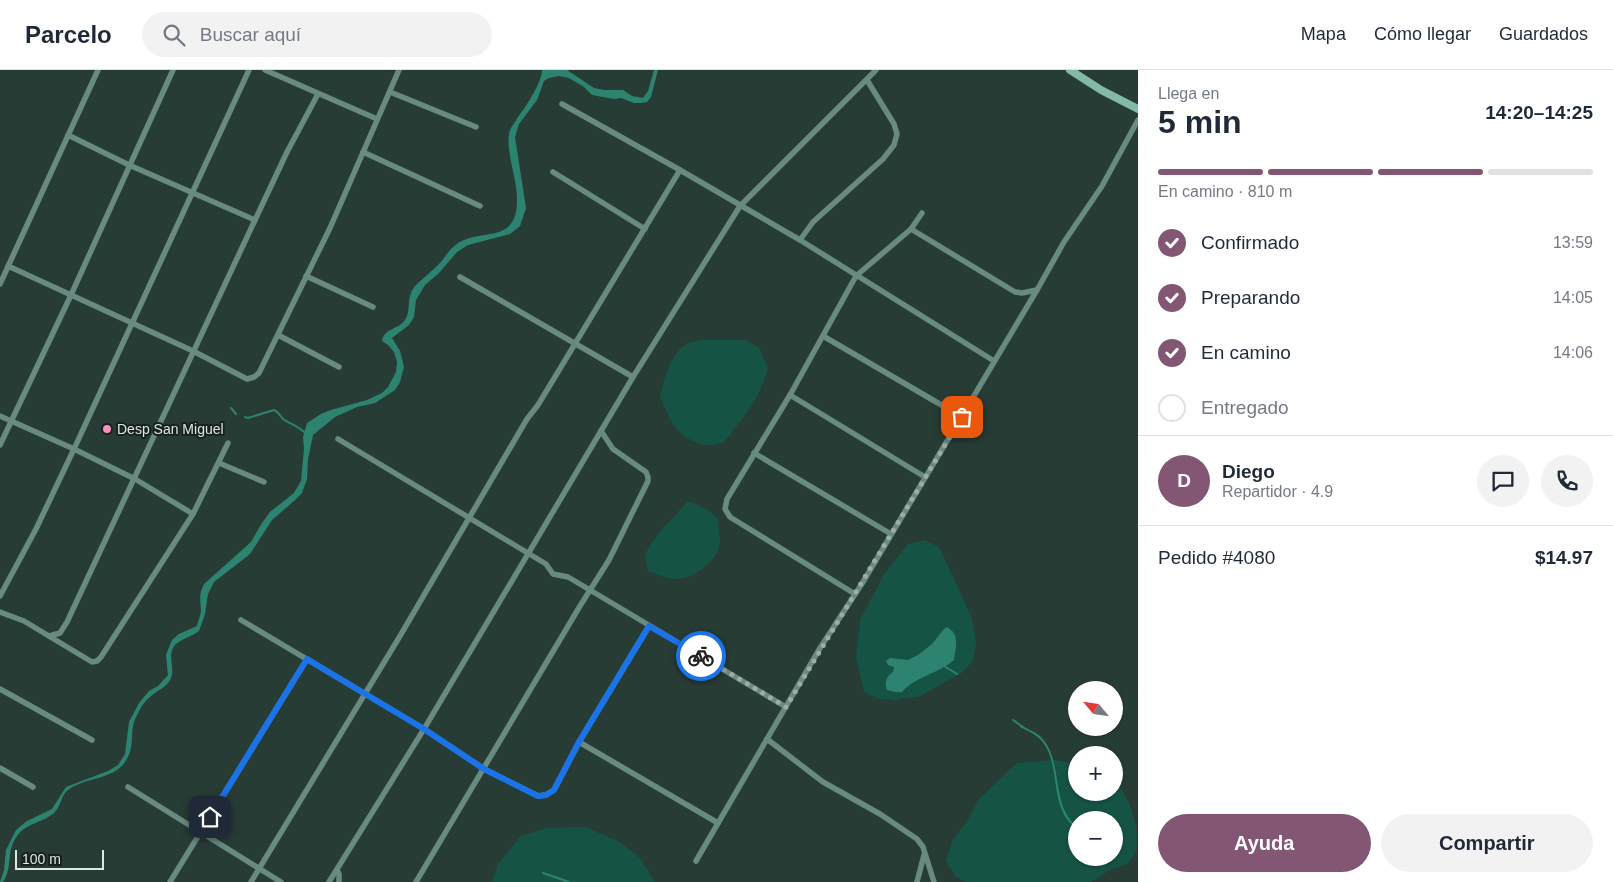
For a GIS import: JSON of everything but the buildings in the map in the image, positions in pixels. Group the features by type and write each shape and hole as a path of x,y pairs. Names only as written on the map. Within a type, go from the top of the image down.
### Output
{"main road":[{"path":"1070,70 1101,90 1138,109"}],"street":[{"path":"0,284 98,70"},
{"path":"0,445 71,295 173,70"},
{"path":"0,596 36,529 74,449 249,70"},
{"path":"265,70 377,119"},
{"path":"8,266 193,351 247,379 254,377 259,374 306,276 364,152 399,70"},
{"path":"329,882 424,729 633,377 740,206 876,70"},
{"path":"800,240 813,222 882,159 894,145 897,134 894,124 867,80"},
{"path":"390,92 476,127"},
{"path":"49,636 57,635 63,630 287,152 318,94"},
{"path":"562,104 800,240 994,361"},
{"path":"696,861 820,648 855,594 962,417 1064,242 1102,186 1138,120"},
{"path":"68,135 130,165 255,220"},
{"path":"364,152 480,206"},
{"path":"251,882 365,694 527,419 538,405 680,170"},
{"path":"552,172 645,228"},
{"path":"855,594 730,517 725,508 726,499 790,395 856,276 910,229 922,213"},
{"path":"910,229 1015,292 1022,293 1037,290"},
{"path":"306,276 373,307"},
{"path":"460,277 633,377"},
{"path":"278,335 339,367"},
{"path":"823,336 962,417"},
{"path":"790,395 925,477"},
{"path":"0,416 135,479 193,514"},
{"path":"416,882 590,590 610,560 648,481 646,472 613,449 601,431"},
{"path":"338,439 546,564 553,574 568,577 786,707"},
{"path":"0,612 24,622 92,662 97,661 193,514 228,443"},
{"path":"754,453 891,534"},
{"path":"219,463 264,482"},
{"path":"241,620 424,729 484,769 538,796 546,795 554,790 579,742 649,626"},
{"path":"170,882 307,659"},
{"path":"357,689 362,688 373,680"},
{"path":"0,689 92,740"},
{"path":"767,739 823,782 917,839 925,853 934,882"},
{"path":"579,742 718,824"},
{"path":"0,768 33,787"},
{"path":"128,787 281,882"},
{"path":"917,882 925,853"},
{"path":"337,870 339,882"}],"shaded area":[{"path":"542,70 567,70 594,88 623,90 632,96 643,98 648,91 654,70 658,70 651,97 647,102 641,103 634,103 621,98 614,99 592,95 584,87 569,78 559,76 544,81 537,100 519,124 515,137 526,208 520,226 510,234 468,245 457,252 439,273 425,285 416,300 414,317 409,325 392,338 400,351 404,367 400,382 395,390 375,403 357,407 335,417 313,435 308,459 307,479 302,493 272,520 250,554 214,582 208,594 205,614 199,631 176,644 171,653 172,676 170,680 142,705 134,722 130,752 125,762 113,772 68,790 59,807 51,816 21,831 12,847 6,877 3,882 0,882 4,870 6,850 16,830 27,821 52,809 66,787 108,771 118,765 125,754 129,722 139,703 149,691 158,686 168,675 166,655 172,640 179,634 197,626 201,611 202,587 251,542 270,512 294,493 301,481 304,449 303,437 307,423 331,410 367,400 382,393 388,387 396,372 397,362 394,352 382,341 383,337 388,331 399,326 405,320 410,295 415,286 458,243 477,236 496,233 511,224 515,215 517,194 509,150 509,134 511,127 537,88"},
{"path":"703,340 746,340 759,348 768,368 758,393 745,415 727,439 713,445 701,444 690,440 677,430 660,396 669,367 676,354 689,343"},
{"path":"688,501 708,510 718,518 720,542 715,556 704,568 682,578 668,578 648,571 645,554 657,535"},
{"path":"925,540 939,547 972,618 976,643 973,661 960,674 918,697 903,698 896,701 892,699 879,699 864,692 856,657 860,620 884,574 908,544"},
{"path":"947,627 954,633 955,637 954,660 914,682 902,692 887,690 886,680 893,672 894,667 888,665 886,661 890,658 908,660 918,655 932,644"},
{"path":"1021,725 1039,735 1048,747 1053,758 1060,794 1068,820 1061,809 1054,772 1047,749 1040,739 1020,727"},
{"path":"1054,760 1068,763 1068,801 1123,801 1123,792 1135,822 1137,846 1128,864 1123,865 1123,811 1068,811 1068,866 1121,866 1111,869 1092,882 965,882 956,877 946,861 952,842 967,821 979,799 1017,763"},
{"path":"585,827 618,841 640,858 655,882 492,882 498,864 521,836 547,828"}],"waterway":[{"path":"231,408 236,414"},
{"path":"245,417 248,418 274,410 283,419 305,433"},
{"path":"944,666 957,674"},
{"path":"1013,720 1023,727"},
{"path":"543,873 569,882"}],"way so far":[{"path":"701,656 786,707 820,648 863,582 962,417"}],"place":[{"name":"Desp San Miguel","path":"107,429"}],"route":[{"path":"210,817 307,659 424,729 484,769 538,796 546,795 554,790 579,742 649,626 701,656"}]}
